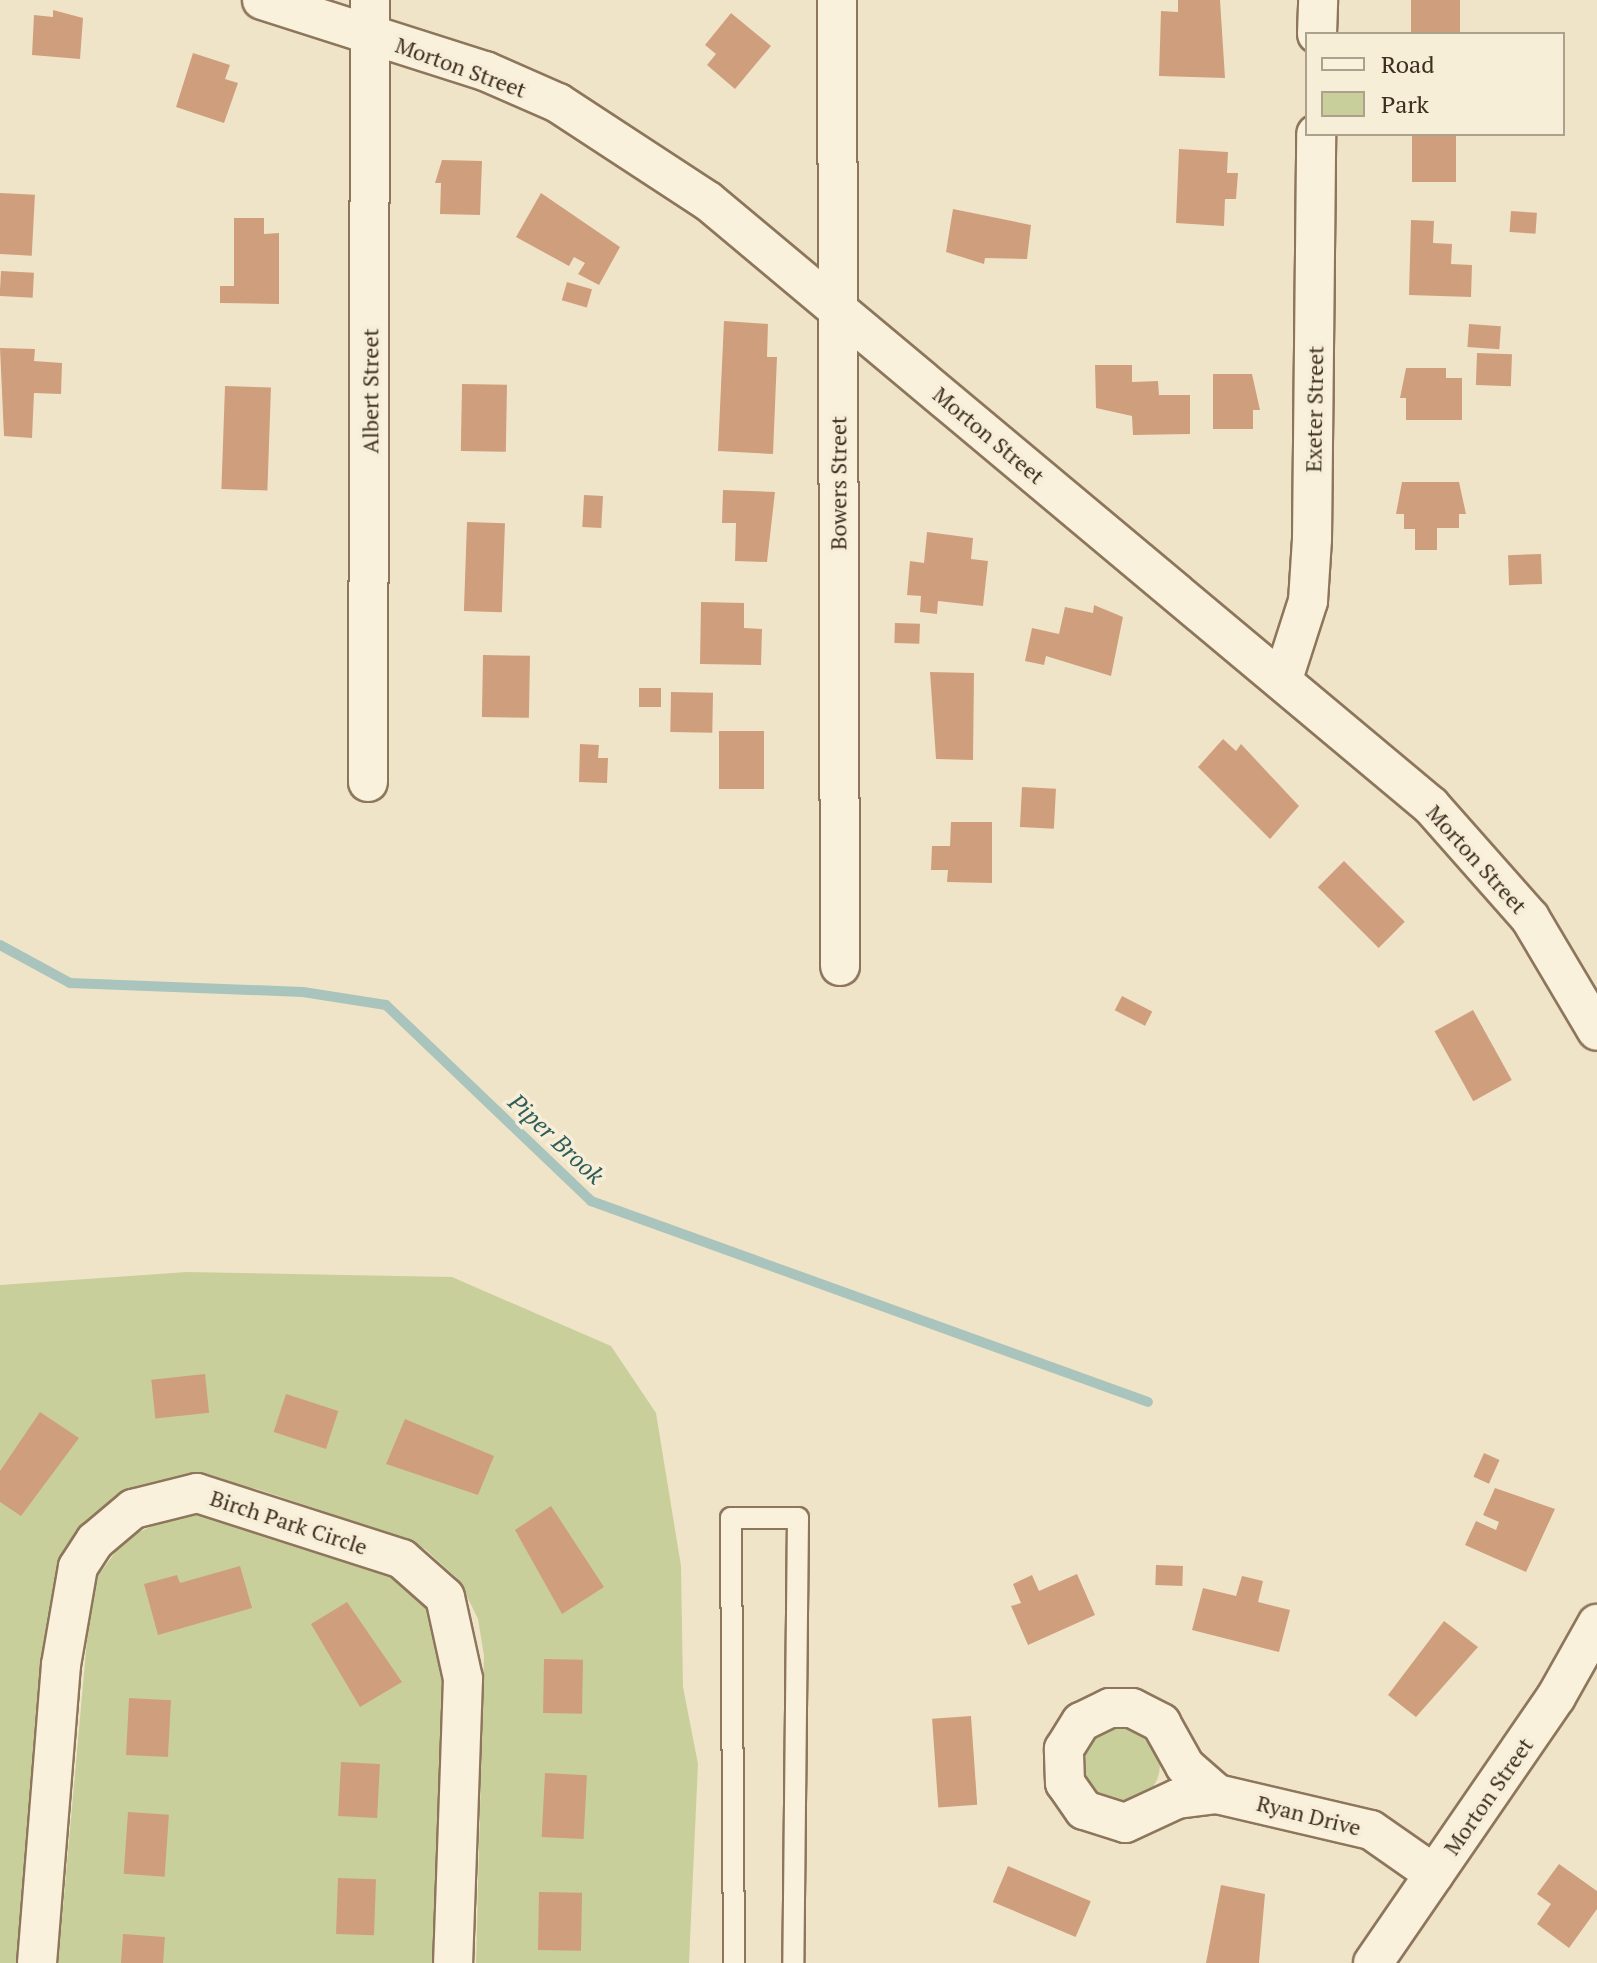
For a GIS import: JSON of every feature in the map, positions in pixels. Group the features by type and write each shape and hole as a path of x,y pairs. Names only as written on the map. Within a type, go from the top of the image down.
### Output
{"street":[{"name":"Morton Street","path":"262,0 370,18 485,71 622,140 838,309 1431,806 1499,879 1560,963 1597,1031"},
{"name":"Bowers Street","path":"837,0 840,966"},
{"path":"1317,32 1318,0"},
{"name":"Albert Street","path":"368,782 370,18"},
{"name":"Exeter Street","path":"1283,679 1308,601 1312,539 1316,136"},
{"name":"Birch Park Circle","path":"37,1963 61,1665 78,1567 95,1541 133,1509 197,1493 402,1559 445,1597 463,1679 453,1963"},
{"name":"Morton Street","path":"1373,1963 1597,1624"},
{"name":"Ryan Drive","path":"1217,1794 1371,1830 1434,1874"}],"lane":[{"path":"734,1963 731,1518 798,1518 793,1963"}],"green space":[{"path":"187,1272 452,1277 611,1346 656,1413 681,1566 683,1687 698,1764 689,1963 476,1963 484,1656 478,1619 459,1580 425,1549 368,1526 257,1489 170,1478 117,1498 69,1548 56,1576 21,1963 0,1963 0,1285"},
{"path":"175,1515 214,1516 361,1565 403,1581 430,1604 446,1640 438,1963 58,1963 92,1584 125,1539"},
{"path":"1130,1727 1143,1733 1154,1744 1160,1765 1158,1780 1143,1797 1130,1803 1114,1803 1101,1797 1086,1780 1084,1757 1090,1744 1107,1729"}],"building":[{"path":"1178,0 1220,0 1225,78 1159,76 1161,11 1178,12"},
{"path":"1411,0 1460,0 1460,32 1411,32"},
{"path":"53,10 83,18 80,59 32,55 34,15 53,17"},
{"path":"731,13 771,46 735,89 707,65 716,54 705,45"},
{"path":"193,53 230,65 225,79 238,83 224,123 176,107"},
{"path":"1412,136 1456,136 1456,182 1412,182"},
{"path":"1179,149 1228,152 1227,173 1238,173 1236,199 1225,199 1224,226 1176,223"},
{"path":"442,160 482,161 480,215 440,214 441,183 435,183"},
{"path":"0,193 35,195 32,256 0,254"},
{"path":"541,193 620,247 599,285 578,274 585,263 574,257 569,266 516,237"},
{"path":"953,209 1031,225 1027,259 985,258 984,264 946,252"},
{"path":"1511,211 1537,213 1535,234 1510,232"},
{"path":"234,218 264,218 264,234 279,233 279,304 220,303 220,286 234,286"},
{"path":"1411,220 1434,221 1433,243 1452,244 1451,264 1472,265 1471,297 1409,295"},
{"path":"1,271 34,273 33,298 0,296"},
{"path":"567,282 592,289 587,307 562,300"},
{"path":"724,321 768,324 767,357 777,357 773,454 718,451"},
{"path":"1469,324 1501,326 1499,349 1467,347"},
{"path":"0,348 35,349 34,361 62,363 61,394 34,393 32,438 4,436"},
{"path":"1477,353 1512,354 1511,386 1476,385"},
{"path":"1095,365 1132,365 1132,382 1158,381 1159,395 1190,395 1190,434 1133,435 1132,416 1096,408"},
{"path":"1406,368 1446,368 1446,378 1462,378 1462,420 1406,420 1406,398 1400,398"},
{"path":"1213,374 1252,374 1260,410 1253,410 1253,429 1213,429"},
{"path":"462,384 507,385 506,452 461,451"},
{"path":"225,386 271,388 267,491 221,489"},
{"path":"1402,482 1459,482 1466,514 1459,514 1459,528 1437,528 1437,550 1415,550 1415,529 1404,529 1404,514 1396,514"},
{"path":"723,490 775,492 767,562 735,561 736,523 722,523"},
{"path":"584,495 603,496 601,528 582,527"},
{"path":"467,522 505,523 502,612 464,611"},
{"path":"927,532 973,538 971,559 988,561 983,606 938,601 937,614 920,612 921,596 907,595 910,561 924,563"},
{"path":"1541,554 1542,584 1509,585 1508,555"},
{"path":"701,602 744,603 744,628 762,629 761,665 700,664"},
{"path":"1094,605 1123,617 1111,676 1046,656 1044,665 1025,661 1032,628 1059,634 1065,607 1093,613"},
{"path":"895,623 920,624 919,644 894,643"},
{"path":"483,655 530,656 529,718 482,717"},
{"path":"930,672 974,673 973,760 936,759"},
{"path":"639,688 661,688 661,707 639,707"},
{"path":"671,692 713,693 712,733 670,732"},
{"path":"719,731 764,731 764,789 719,789"},
{"path":"1223,739 1236,751 1241,744 1299,806 1270,839 1198,767"},
{"path":"580,744 599,745 598,758 608,758 607,783 579,782"},
{"path":"1022,787 1056,789 1054,829 1020,827"},
{"path":"951,822 992,822 992,883 947,882 948,870 931,870 932,846 950,846"},
{"path":"1344,861 1405,922 1379,948 1318,887"},
{"path":"1122,996 1152,1011 1145,1026 1115,1010"},
{"path":"1473,1010 1512,1080 1473,1101 1435,1031"},
{"path":"205,1374 209,1413 155,1418 151,1380"},
{"path":"286,1394 338,1411 326,1449 274,1432"},
{"path":"40,1412 79,1438 21,1516 0,1502 0,1471"},
{"path":"405,1419 494,1456 478,1495 386,1464"},
{"path":"1484,1453 1500,1460 1489,1484 1473,1477"},
{"path":"1495,1488 1555,1509 1526,1572 1465,1545 1476,1521 1496,1530 1499,1522 1483,1515"},
{"path":"551,1506 604,1587 562,1614 515,1530"},
{"path":"1156,1565 1183,1566 1182,1586 1155,1585"},
{"path":"240,1566 252,1608 158,1635 144,1584 177,1575 180,1583"},
{"path":"1077,1574 1095,1615 1028,1645 1011,1606 1021,1603 1013,1584 1032,1575 1039,1591"},
{"path":"1242,1576 1263,1581 1258,1602 1290,1610 1279,1652 1192,1630 1203,1588 1236,1596"},
{"path":"347,1602 402,1682 360,1707 311,1624"},
{"path":"1444,1621 1478,1647 1416,1717 1388,1695"},
{"path":"544,1659 583,1660 582,1714 543,1713"},
{"path":"129,1698 171,1700 168,1757 126,1755"},
{"path":"971,1716 977,1805 938,1808 932,1719"},
{"path":"341,1762 380,1764 377,1818 338,1816"},
{"path":"545,1773 587,1775 584,1839 542,1837"},
{"path":"128,1812 169,1815 165,1877 124,1874"},
{"path":"1559,1864 1597,1891 1597,1909 1569,1948 1537,1924 1551,1904 1537,1894"},
{"path":"1008,1866 1091,1901 1076,1937 993,1902"},
{"path":"338,1878 376,1879 374,1935 336,1934"},
{"path":"1221,1885 1265,1894 1259,1963 1206,1963"},
{"path":"539,1892 582,1893 581,1951 538,1950"},
{"path":"123,1934 165,1937 163,1963 121,1963"}],"waterway":[{"name":"Piper Brook","path":"0,945 70,983 303,992 386,1005 591,1201 1148,1402"}]}
